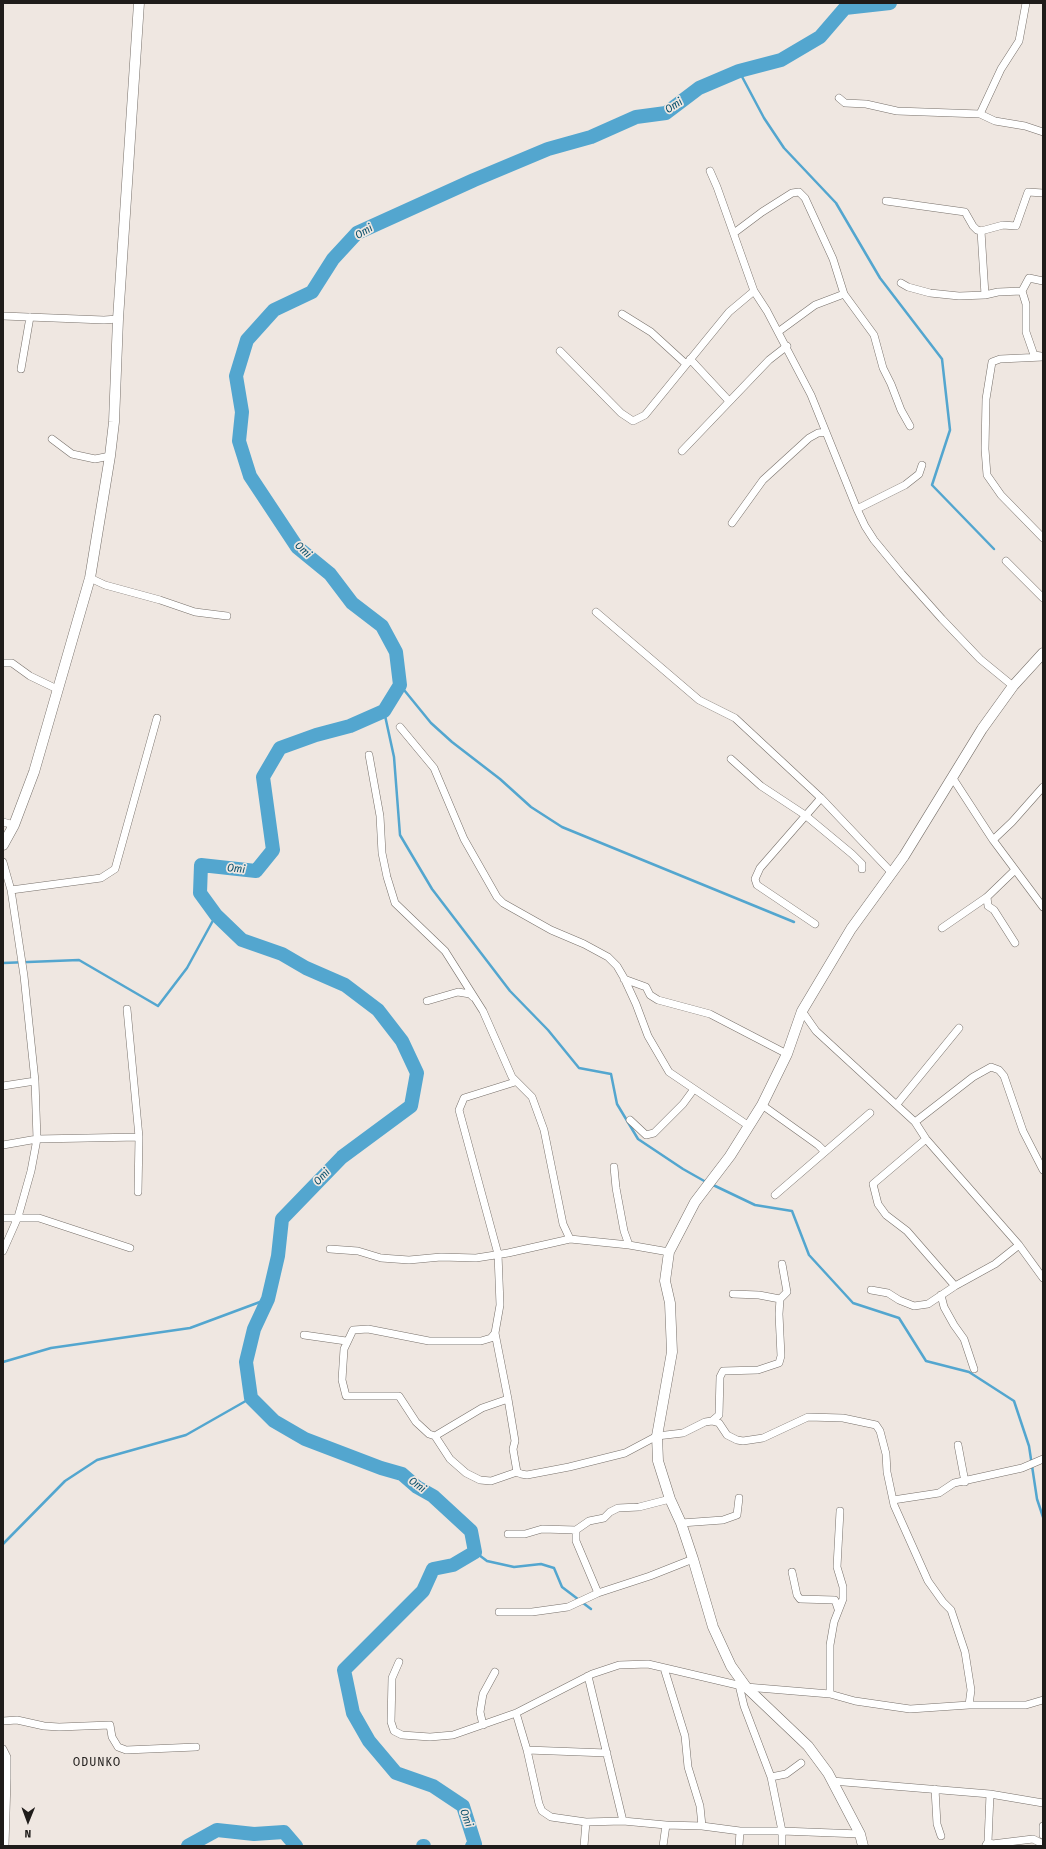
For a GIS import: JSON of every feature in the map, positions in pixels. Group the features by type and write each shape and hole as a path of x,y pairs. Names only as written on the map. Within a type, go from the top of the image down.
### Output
{"street":[{"path":"3,845 14,825 48,726 57,689 90,578 110,456 114,422 118,319 139,3"},
{"path":"980,114 1001,69 1019,41 1026,3"},
{"path":"839,98 845,103 866,104 898,111 980,114 995,121 1025,126 1043,132"},
{"path":"710,171 754,291 787,346 811,395 857,509 874,540 916,591 980,659 1013,686"},
{"path":"734,233 762,212 792,193 799,192 805,198 833,260 844,294 874,335 883,368 891,384 898,405 910,426"},
{"path":"886,201 965,212 973,226 977,230 981,230 1003,225 1016,226 1024,198 1028,192 1043,193"},
{"path":"981,230 986,295"},
{"path":"1043,281 1029,278 1022,291 1026,304 1026,332 1029,342 1034,355 1043,356"},
{"path":"901,283 908,287 930,293 959,296 1022,291"},
{"path":"560,351 620,413 633,421 645,415 729,312 754,291"},
{"path":"778,332 815,306 844,294"},
{"path":"622,314 651,332 688,361 729,401"},
{"path":"3,316 104,320 118,319"},
{"path":"21,369 30,317"},
{"path":"682,451 769,360 787,346"},
{"path":"1043,356 1000,359 992,362 986,399 985,450 987,476 1001,495 1043,538"},
{"path":"732,523 763,480 809,438 818,433 826,432"},
{"path":"52,439 72,454 95,459 110,456"},
{"path":"857,509 905,485 919,474 922,465"},
{"path":"1006,561 1043,598"},
{"path":"90,578 105,585 160,600 196,612 227,616"},
{"path":"596,612 699,700 735,718 821,798 892,873"},
{"path":"863,1846 860,1834 832,1781 808,1746 743,1686 731,1666 713,1627 681,1522 670,1498 658,1461 657,1436 672,1352 670,1303 665,1281 669,1252 695,1202 749,1126 762,1105 787,1054 802,1011 851,929 892,873 982,729 1013,686 1043,654"},
{"path":"3,663 12,664 30,676 57,689"},
{"path":"11,890 101,878 115,869 157,718"},
{"path":"400,727 434,768 464,839 497,897 503,903 551,930 584,944 608,957 617,966 624,978 648,1036 663,1064 677,1079 749,1126"},
{"path":"369,755 380,816 382,853 387,877 395,903 445,951 483,1011 515,1082 532,1097 544,1130 563,1224 570,1239"},
{"path":"731,759 760,786 805,815 852,854 862,864 862,869"},
{"path":"952,777 993,840 1043,906"},
{"path":"993,840 1012,822 1043,787"},
{"path":"815,924 757,885 755,878 760,868 821,798"},
{"path":"3,822 14,825"},
{"path":"3,862 11,890 24,976 35,1081 37,1139 31,1171 18,1217 3,1252"},
{"path":"942,928 987,897 1015,870"},
{"path":"987,897 988,906 994,910 1015,943"},
{"path":"624,978 646,987 650,995 658,1000 710,1014 787,1054"},
{"path":"427,1002 458,992 470,994 476,1000"},
{"path":"127,1010 139,1137 138,1192"},
{"path":"802,1011 816,1031 915,1122 926,1139 1019,1245 1043,1278"},
{"path":"897,1104 959,1028"},
{"path":"915,1122 973,1077 991,1067 999,1070 1004,1076 1023,1131 1043,1170"},
{"path":"3,1086 35,1081"},
{"path":"515,1082 464,1098 459,1110 498,1254 500,1306 494,1333 491,1338 481,1341 429,1341 368,1330 353,1330 346,1341 342,1380 346,1396 399,1396 416,1422 429,1434 435,1436 450,1460 466,1473 480,1480 491,1481 517,1472 527,1475 569,1467 624,1453 657,1436 683,1433 705,1422 712,1421 719,1423 727,1435 743,1441 763,1438 808,1417 843,1418 876,1425 880,1431 886,1454 887,1472 893,1500 928,1581 943,1602 951,1610 965,1652 971,1690 970,1705"},
{"path":"630,1120 646,1135 654,1133 683,1104 694,1089"},
{"path":"762,1105 826,1152"},
{"path":"775,1195 870,1113"},
{"path":"3,1145 37,1139 139,1137"},
{"path":"926,1139 873,1184 878,1204 886,1215 907,1231 955,1286"},
{"path":"614,1167 624,1231 629,1245"},
{"path":"3,1218 40,1218 130,1248"},
{"path":"330,1249 358,1251 381,1258 409,1260 441,1257 476,1258 570,1239 629,1245 669,1252"},
{"path":"871,1290 888,1293 899,1300 914,1306 928,1304 955,1286 995,1264 1019,1245"},
{"path":"712,1421 719,1414 720,1376 723,1371 758,1370 779,1363 781,1356 779,1314 780,1299 787,1292 782,1264"},
{"path":"733,1294 759,1295 780,1299"},
{"path":"941,1295 950,1319 964,1339 974,1369"},
{"path":"494,1333 508,1398 515,1441 513,1449 517,1472"},
{"path":"304,1335 346,1341"},
{"path":"435,1436 482,1408 508,1398"},
{"path":"958,1445 964,1482"},
{"path":"893,1500 939,1493 954,1482 964,1482 1022,1468 1043,1458"},
{"path":"508,1534 525,1534 542,1529 576,1530 589,1521 604,1518 610,1512 618,1508 639,1507 670,1498"},
{"path":"681,1522 723,1520 737,1515 739,1498"},
{"path":"830,1694 830,1645 838,1609 843,1599 843,1588 837,1567 840,1511"},
{"path":"576,1530 576,1541 598,1593"},
{"path":"499,1612 532,1612 568,1607 598,1593 650,1576 693,1559"},
{"path":"792,1572 797,1595 800,1599 835,1600 838,1609"},
{"path":"399,1662 392,1678 391,1722 394,1731 402,1735 430,1737 453,1735 516,1713 588,1676 619,1665 648,1664 743,1686 830,1694 855,1701 910,1709 970,1705 1026,1705 1043,1700"},
{"path":"664,1668 685,1736 688,1767 700,1806 702,1826"},
{"path":"483,1725 480,1712 483,1694 495,1672"},
{"path":"588,1676 623,1822"},
{"path":"743,1686 744,1706 771,1777 782,1831 782,1846"},
{"path":"516,1713 527,1750 539,1804 542,1811 551,1817 586,1822 623,1822 702,1826 740,1831 860,1834"},
{"path":"3,1721 17,1720 59,1727 110,1725 112,1737 118,1747 126,1750 196,1747"},
{"path":"3,1749 7,1757 5,1846"},
{"path":"527,1750 607,1754"},
{"path":"771,1777 786,1774 801,1763"},
{"path":"832,1781 990,1794 1043,1803"},
{"path":"935,1789 937,1824 941,1836"},
{"path":"990,1794 986,1844 1033,1839 1043,1844"},
{"path":"584,1846 586,1822"},
{"path":"664,1846 666,1825"},
{"path":"1043,1826 1043,1835"},
{"path":"739,1846 740,1831"}],"waterway":[{"name":"Omi","path":"845,8 846,3"},
{"name":"Omi","path":"472,1846 475,1844 463,1806 433,1786 396,1773 369,1741 353,1713 344,1670 423,1591 433,1569 453,1565 475,1552 471,1531 433,1496 417,1487 402,1474 381,1468 305,1439 274,1421 251,1398 246,1362 254,1329 268,1299 278,1256 282,1219 342,1157 411,1106 417,1073 402,1041 378,1010 345,985 306,968 282,954 242,940 216,915 200,893 201,865 256,871 273,850 263,777 280,748 316,735 350,726 384,711 400,685 396,652 382,626 352,603 330,574 297,547 250,476 239,441 242,412 236,376 247,340 274,310 312,292 333,259 357,233 474,180 548,149 591,137 636,117 666,113 699,88 739,71 781,60 820,37 845,8 890,3"},
{"path":"739,71 764,118 784,148 836,203 880,278 942,359 950,430 932,485 994,549"},
{"path":"400,685 431,723 452,742 500,779 531,807 562,827 794,922"},
{"path":"384,711 394,757 400,835 432,889 510,991 548,1030 579,1068 611,1074 617,1104 638,1139 683,1169 706,1182"},
{"path":"3,963 79,960 158,1006 187,968 216,915"},
{"path":"711,1184 755,1205 792,1211 809,1255 853,1303 899,1318 926,1361 969,1372 1014,1401 1029,1446 1037,1499 1043,1517"},
{"path":"3,1362 51,1348 190,1328 268,1299"},
{"path":"3,1544 65,1481 97,1460 186,1435 251,1398"},
{"path":"475,1552 487,1561 514,1567 541,1564 554,1568 562,1587 591,1609"},
{"name":"Omi","path":"188,1846 217,1830 254,1834 284,1832 296,1846"}],"district":[{"name":"ODUNKO","path":"97,1763"}]}
